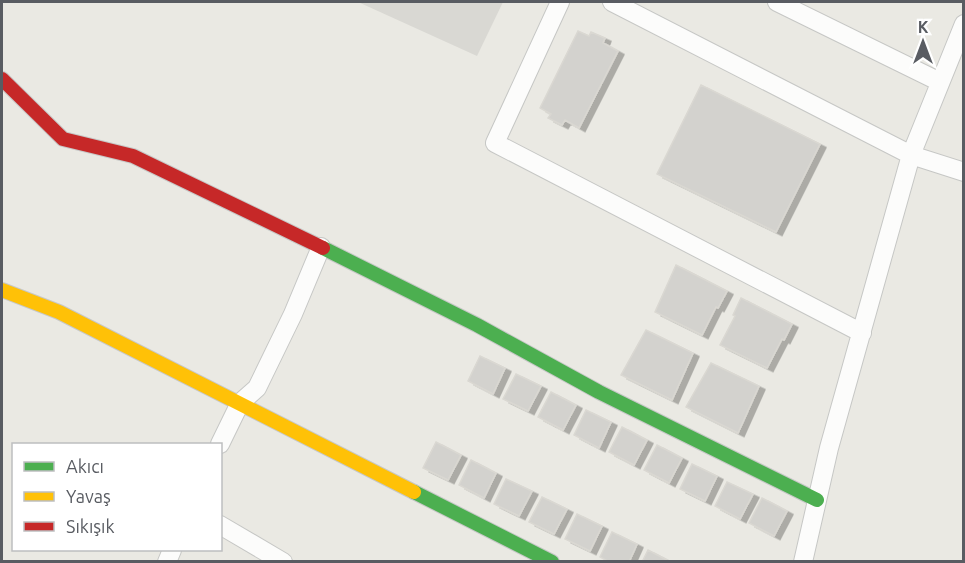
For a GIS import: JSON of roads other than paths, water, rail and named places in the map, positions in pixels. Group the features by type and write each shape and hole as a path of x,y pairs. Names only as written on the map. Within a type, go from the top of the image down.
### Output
{"street":[{"path":"560,2 495,143 862,333"},
{"path":"612,2 910,155 963,172"},
{"path":"777,2 940,82"},
{"path":"803,561 829,448 910,155 963,24"},
{"path":"2,79 63,139 133,156 477,325 599,392 817,500"},
{"path":"220,443 240,403 257,388 293,314 321,247"},
{"path":"2,290 59,312 552,561"},
{"path":"222,526 283,561"}]}
